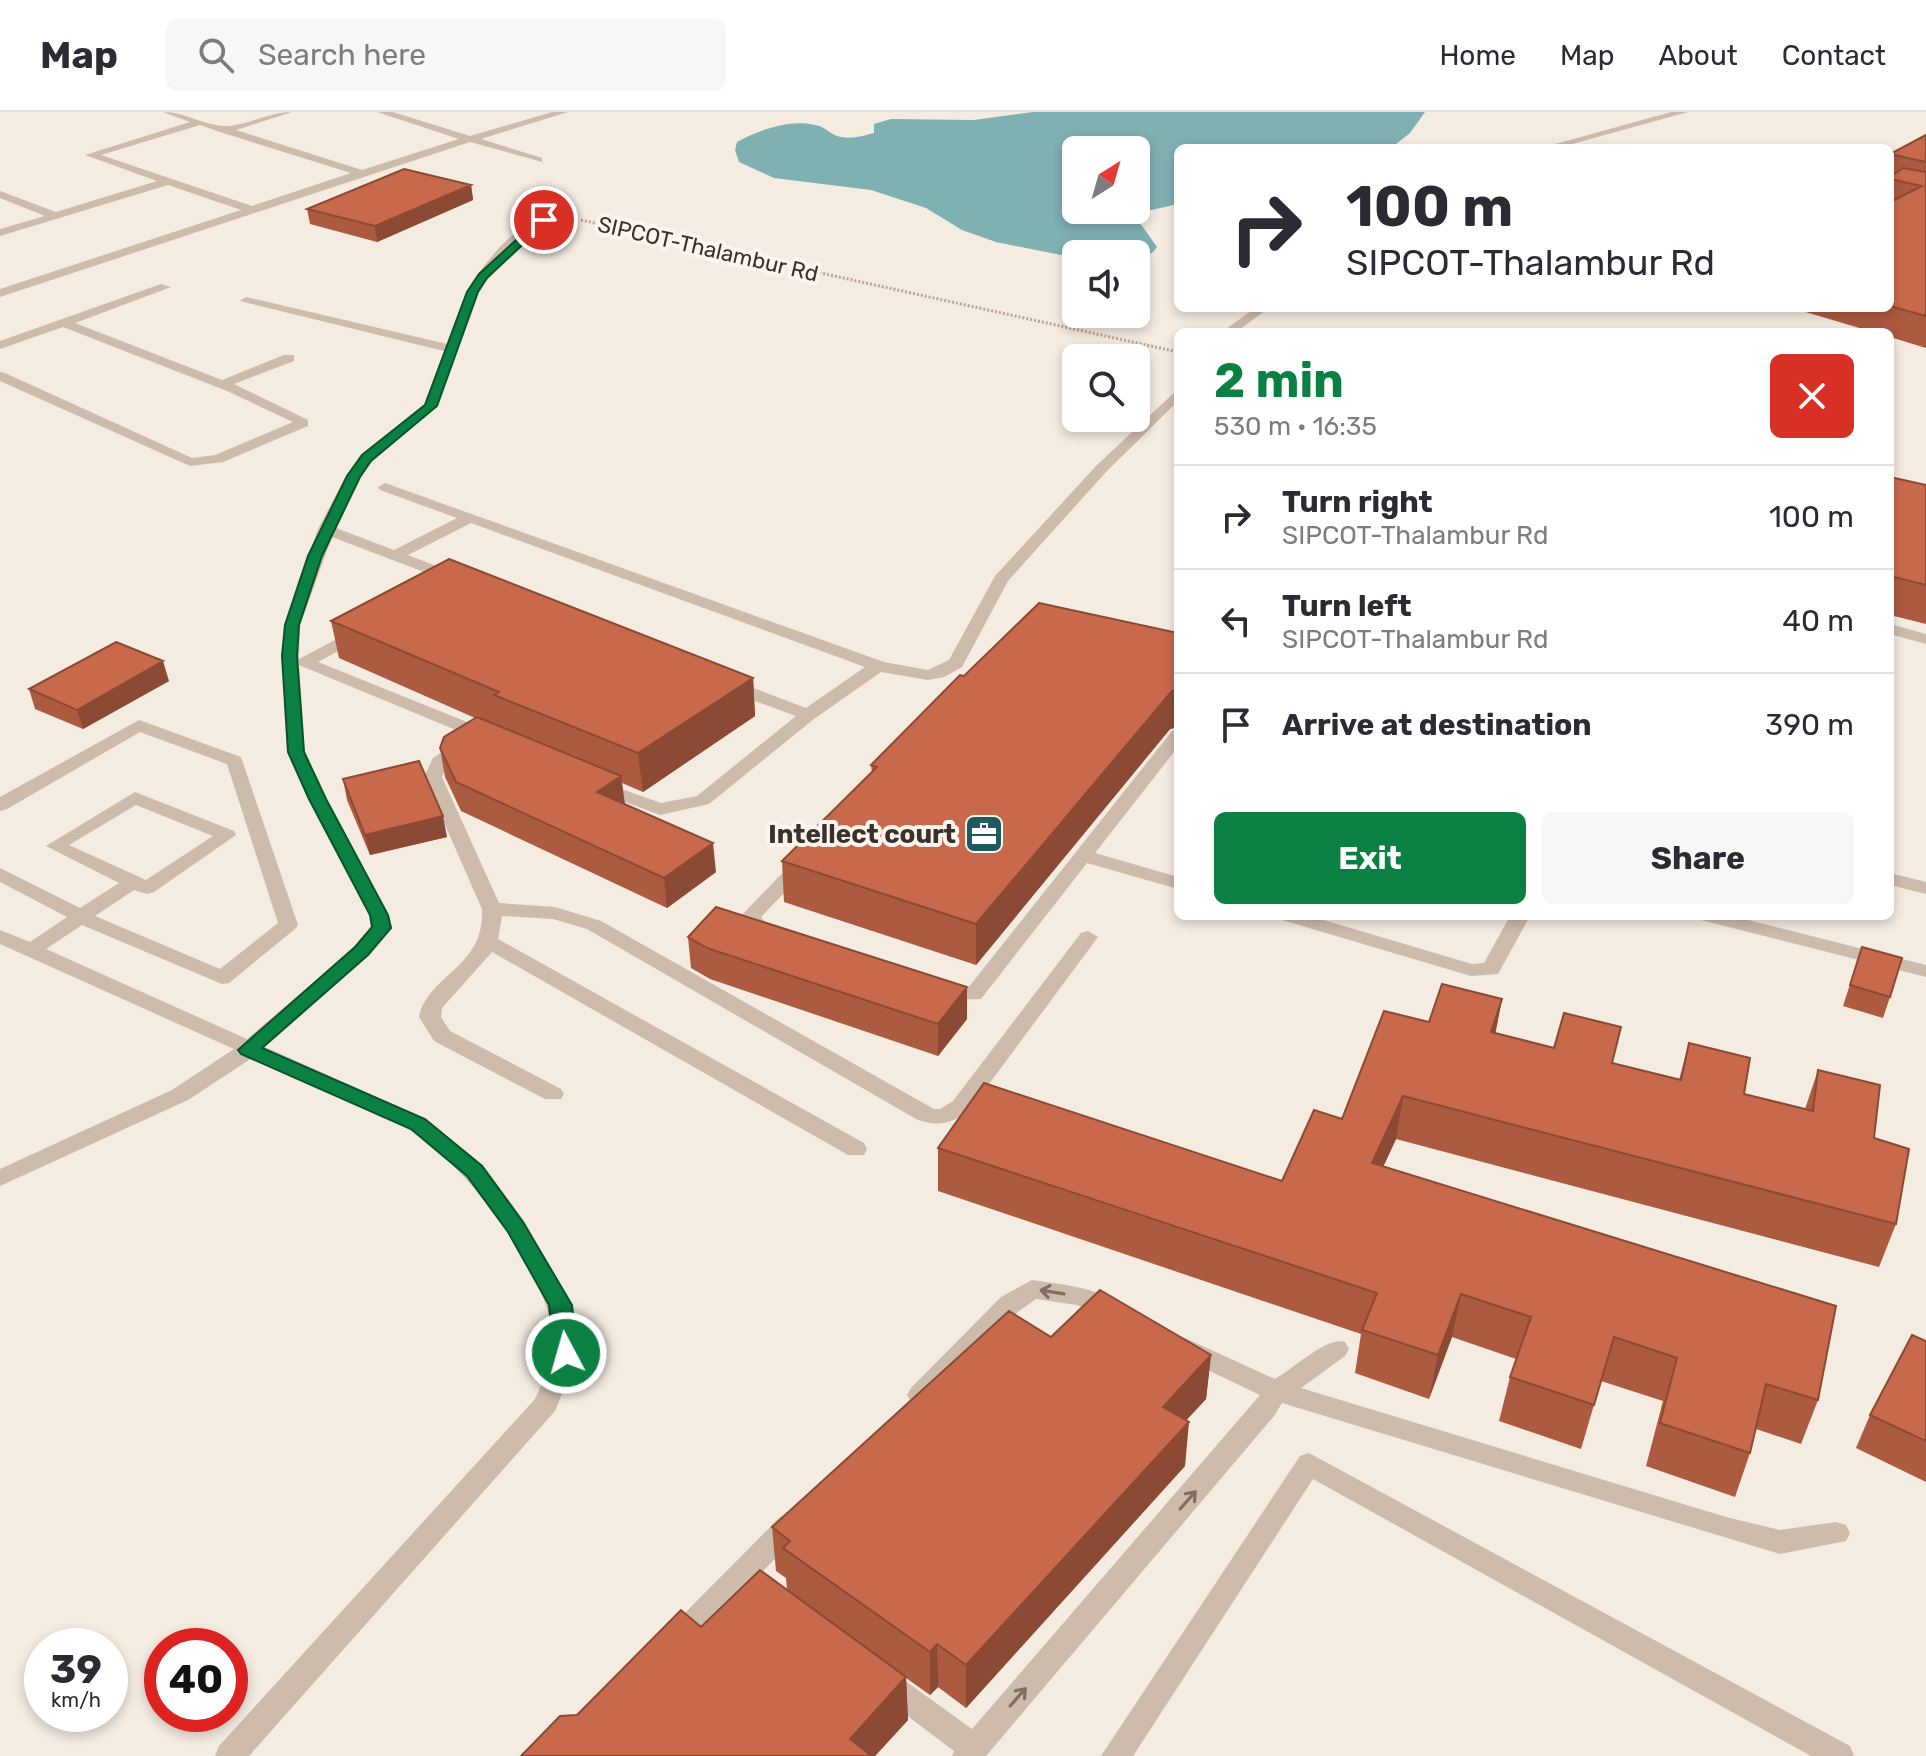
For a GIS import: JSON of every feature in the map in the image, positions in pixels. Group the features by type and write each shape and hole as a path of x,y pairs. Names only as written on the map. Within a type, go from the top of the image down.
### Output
{"street":[{"path":"168,112 362,173"},
{"path":"224,130 287,112"},
{"path":"382,112 538,160"},
{"path":"0,293 362,173 563,112"},
{"path":"1561,144 1683,112"},
{"path":"201,122 90,155 253,210"},
{"path":"0,233 166,182"},
{"path":"0,194 56,216"},
{"name":"SIPCOT-Thalambur Rd","path":"0,1178 180,1095 248,1050 362,951 382,928 379,915 317,799 296,752 290,656 292,625 326,529 353,476 367,458 430,406 473,292 482,276 531,229 544,220 562,218"},
{"path":"0,345 165,287"},
{"path":"246,301 452,349"},
{"path":"1234,328 1257,312"},
{"path":"0,376 190,462 218,459 303,423 299,416 64,323"},
{"path":"221,385 289,358"},
{"path":"385,487 878,666 918,675 935,675 945,673 956,663 1001,579 1101,469 1174,397"},
{"path":"394,556 472,517"},
{"path":"326,529 466,583 431,595"},
{"path":"375,625 305,662 506,745"},
{"path":"1894,630 1926,639"},
{"path":"579,777 660,809 703,800 808,715 878,666"},
{"path":"706,676 808,715"},
{"path":"0,805 139,725 235,761 288,925 222,978 81,917 0,874"},
{"path":"477,732 439,762 433,777 492,909 495,925 489,942 432,1006 430,1017 442,1036 553,1094"},
{"path":"926,990 941,995 974,994 1174,740"},
{"path":"135,798 227,835 147,888 133,882 55,846 135,798"},
{"path":"778,941 763,936 750,917 815,849"},
{"path":"1083,856 1174,882"},
{"path":"1894,880 1926,888"},
{"path":"31,950 133,882"},
{"path":"492,909 555,913 594,925 924,1114 937,1118 950,1115 961,1106 1088,937"},
{"path":"1302,920 1471,970 1491,969 1518,920"},
{"path":"1724,920 1926,971"},
{"path":"0,936 418,1124 475,1171 516,1227 560,1305 566,1353 546,1404 230,1756"},
{"path":"489,942 856,1149"},
{"path":"897,1417 1010,1304 1032,1289 1082,1297 1135,1323"},
{"path":"1161,1336 1276,1391 1726,1528 1780,1542 1836,1533"},
{"path":"863,1667 970,1752 1265,1409 1276,1391 1311,1370 1336,1349"},
{"path":"1116,1756 1309,1464 1839,1756"},
{"path":"662,1655 807,1508"},
{"path":"740,1576 764,1594"}],"path":[{"name":"SIPCOT-Thalambur Rd","path":"562,218 1174,351"}],"water":[{"path":"1033,112 1425,112 1410,133 1396,144 1174,144 1174,205 1150,210 1150,136 1062,136 1062,224 1141,224 1157,247 1150,254 1150,240 1062,240 1062,255 996,242 962,230 926,208 871,190 774,178 739,162 735,150 737,142 765,130 795,123 815,125 837,136 851,138 874,133 874,124 891,119 974,120"}],"building":[{"path":"1926,135 1926,162 1894,155 1894,152"},
{"path":"1903,168 1926,172 1926,316 1894,307 1894,200 1922,186 1894,180 1894,174"},
{"path":"404,169 471,185 375,226 307,209"},
{"path":"1894,478 1926,485 1926,585 1894,577"},
{"path":"449,559 753,678 638,753 494,695 499,692 331,621"},
{"path":"1039,603 1174,632 1174,691 976,924 782,861 877,767 871,765 960,675 964,676"},
{"path":"116,642 163,661 77,710 29,689"},
{"path":"477,717 621,776 597,792 713,843 664,878 456,782 440,748 444,737"},
{"path":"419,761 443,816 365,835 343,779"},
{"path":"716,907 967,987 938,1024 707,948 688,937"},
{"path":"1862,947 1902,958 1890,997 1850,985"},
{"path":"1442,984 1502,999 1491,1032 1554,1048 1564,1013 1621,1027 1612,1063 1681,1080 1689,1043 1750,1058 1744,1094 1813,1111 1818,1070 1880,1085 1874,1138 1909,1149 1896,1224 1403,1096 1372,1163 1836,1306 1818,1400 1766,1384 1750,1453 1660,1423 1677,1358 1614,1337 1594,1405 1510,1377 1531,1317 1461,1294 1438,1355 1362,1330 1377,1293 938,1148 984,1083 1282,1181 1314,1110 1342,1119 1384,1011 1429,1022"},
{"path":"1100,1290 1211,1355 1163,1407 1189,1422 966,1665 937,1644 930,1652 783,1548 790,1541 772,1527 1009,1311 1051,1337"},
{"path":"1912,1335 1926,1341 1926,1441 1870,1415"},
{"path":"760,1570 906,1677 850,1739 872,1756 521,1756 560,1716 577,1715 681,1610 701,1627"}],"place":[{"name":"Intellect court","path":"984,834"}],"route":[{"path":"544,220 482,276 473,292 430,406 423,415 367,458 353,476 315,556 292,625 290,656 296,752 317,799 379,915 382,928 362,951 248,1050 418,1124 475,1171 516,1227 560,1305 566,1353"}]}
